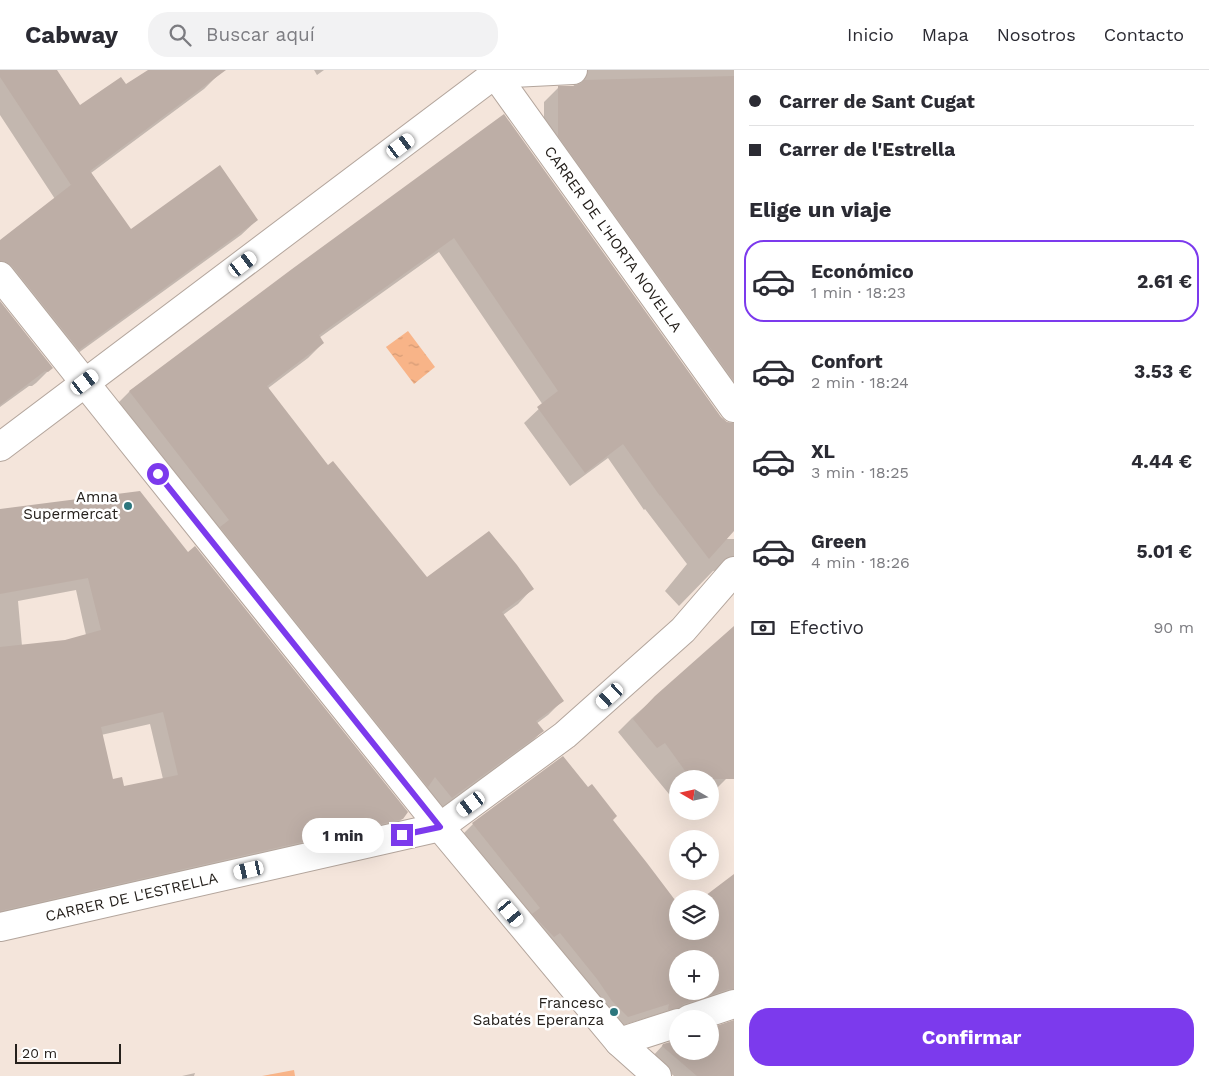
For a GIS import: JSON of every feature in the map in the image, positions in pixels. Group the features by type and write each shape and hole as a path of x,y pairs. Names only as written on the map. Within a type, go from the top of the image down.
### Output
{"street":[{"path":"0,447 494,72 573,70"},
{"name":"CARRER DE L'HORTA NOVELLA","path":"494,72 734,408"},
{"path":"0,276 440,827 618,1042 657,1076"},
{"path":"440,827 565,735 683,630 734,571"},
{"name":"CARRER DE L'ESTRELLA","path":"0,927 440,827"},
{"path":"716,1010 734,1004"},
{"path":"618,1042 669,1026"}],"water":[{"path":"408,331 435,367 414,384 386,347"},
{"path":"294,1070 295,1076 262,1076"}],"building":[{"path":"0,70 57,70 80,105 121,77 126,84 148,70 226,70 90,171 131,229 220,165 258,220 79,350 12,266 0,261 0,240 71,185 0,77"},
{"path":"734,76 734,381 558,136 558,86 574,86 584,80"},
{"path":"504,114 721,417 727,422 734,423 734,531 709,559 660,496 623,444 585,473 537,407 558,391 454,238 319,335 324,343 267,386 328,465 333,461 427,577 489,531 534,589 502,612 564,701 536,721 544,731 452,798 435,777 428,787 220,527 229,520 129,391"},
{"path":"0,301 53,368 48,372 45,371 0,405"},
{"path":"140,491 188,552 195,546 408,812 403,819 0,911 0,647 65,640 101,630 88,578 0,594 0,509","holes":["163,712 178,775 124,786 122,777 113,779 101,727"]},
{"path":"734,626 734,779 719,779 719,770 684,770 665,743 657,748 633,719 655,696"},
{"path":"563,756 588,787 592,784 617,816 613,820 669,892 669,940 719,940 719,890 713,890 734,874 734,989 719,992 719,950 669,950 669,1000 696,1000 678,1008 668,1010 669,1004 628,1017 612,1001 560,933 554,937 532,914 540,908 472,823"},
{"path":"734,1020 734,1076 697,1076 678,1060 719,1060 719,1025"},
{"path":"669,1042 669,1052 662,1046"}],"place":[{"name":"Amna Supermercat","path":"128,506"},
{"name":"Francesc Sabatés Eperanza","path":"614,1012"}],"route":[{"path":"158,474 440,827 402,835"}]}
